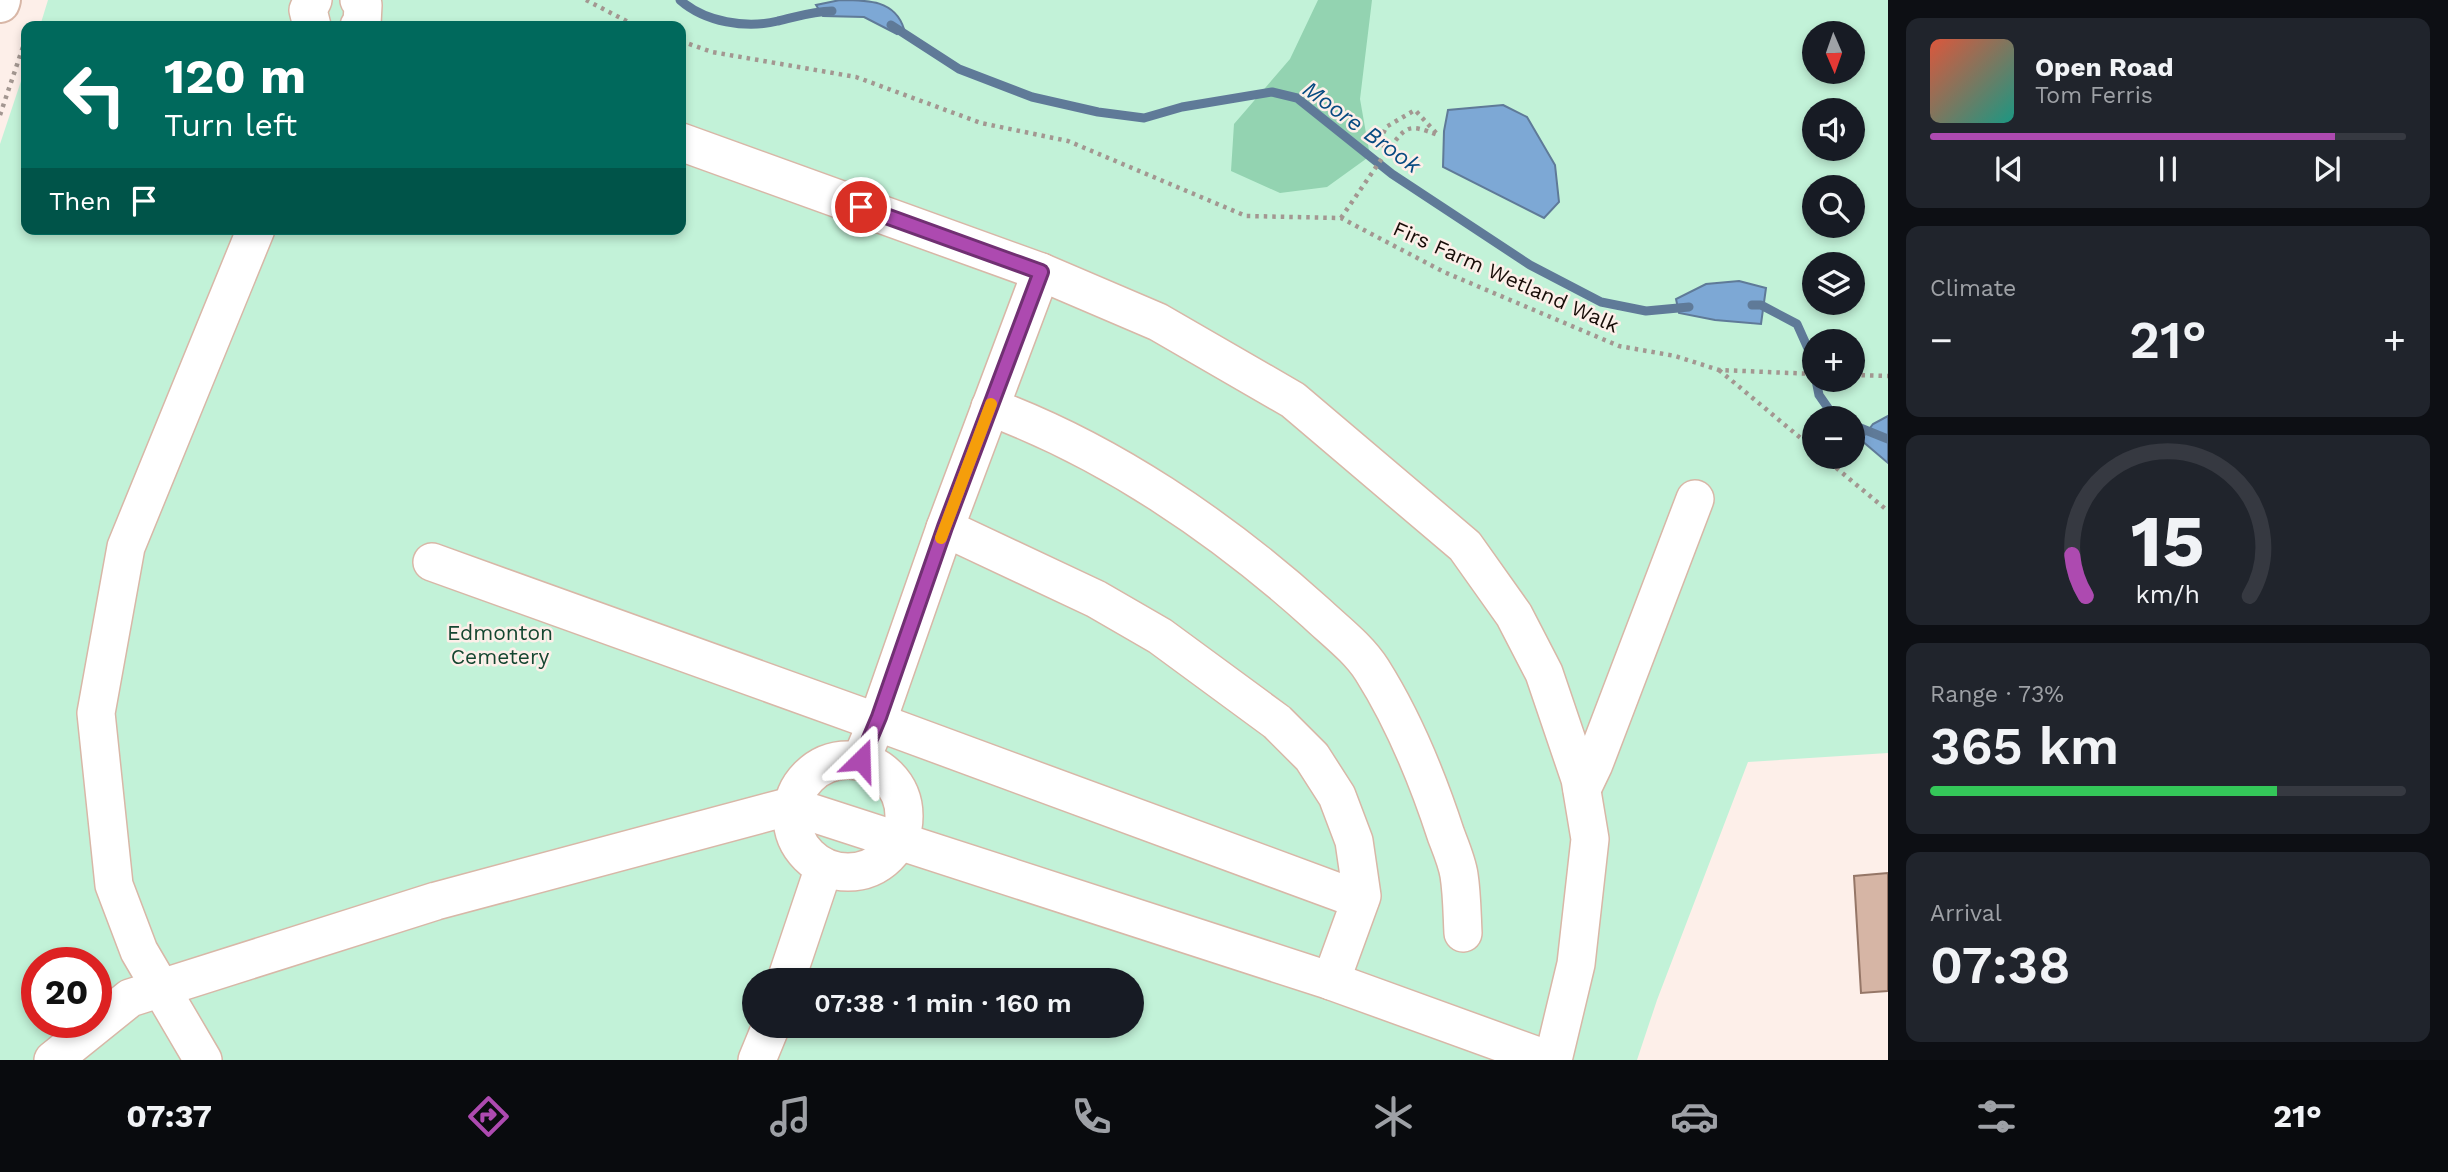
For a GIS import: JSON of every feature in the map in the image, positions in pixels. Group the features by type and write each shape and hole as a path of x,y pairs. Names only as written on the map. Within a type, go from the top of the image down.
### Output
{"lane":[{"path":"311,21 308,10 313,0"},
{"path":"53,1060 130,998 436,901 791,806 1331,981 1551,1060 1576,964 1590,839 1581,789 1544,673 1514,615 1465,546 1293,400 1158,322 1041,272 686,144"},
{"path":"203,1060 139,951 114,885 96,713 127,547 254,235"},
{"path":"861,760 1041,272"},
{"path":"990,407 1032,423 1083,448 1191,514 1240,548 1351,645 1371,668 1422,768 1435,800 1459,873 1463,933"},
{"path":"1581,789 1594,764 1695,499"},
{"path":"945,527 1096,599 1160,636 1277,722 1312,757 1337,796 1354,841 1362,896 1331,981"},
{"path":"432,562 1360,900"},
{"path":"861,760 884,772 900,792 905,817 899,841 877,865 846,873 815,863 803,852 795,838 791,806 804,778 830,762 861,760"},
{"path":"790,968 824,867"},
{"path":"757,1060 766,1038"}],"path":[{"path":"586,0 626,21"},
{"name":"Firs Farm Wetland Walk","path":"686,43 712,52 856,76 981,123 1068,141 1246,216 1341,218 1444,272 1619,346 1675,356 1719,370"},
{"path":"0,115 21,53"},
{"path":"1341,218 1403,131 1416,127 1438,135 1415,110 1386,127 1380,141 1386,153"},
{"path":"1719,370 1802,373"},
{"path":"1719,370 1802,439"},
{"path":"1865,375 1888,376"},
{"path":"1837,469 1888,511"}],"green space":[{"name":"Edmonton Cemetery","path":"48,0 1888,0 1888,753 1748,762 1657,1000 1637,1060 0,1060 0,144 21,81 21,235 686,235 686,21 42,21"},
{"path":"1318,0 1372,0 1360,99 1370,156 1327,187 1280,193 1231,171 1234,124 1290,59"}],"water":[{"path":"840,0 861,0 887,7 900,19 904,29 897,34 864,17 823,16 816,5"},
{"path":"1503,105 1527,117 1555,165 1559,202 1544,218 1443,167 1444,131 1448,110"},
{"path":"1739,281 1766,288 1761,324 1715,320 1679,313 1676,299 1706,284"},
{"path":"1888,416 1888,463 1865,443 1865,435 1873,424"}],"building":[{"path":"1888,873 1888,991 1861,993 1854,876"}],"waterway":[{"name":"Moore Brook","path":"680,0 701,14 740,24 766,23 832,11"},
{"name":"Moore Brook","path":"891,25 959,69 1032,97 1098,112 1144,118 1182,107 1272,92 1297,98 1392,174 1530,265 1601,302 1646,311 1689,307"},
{"name":"Moore Brook","path":"1752,305 1761,305 1797,324 1802,335"},
{"name":"Moore Brook","path":"1818,392 1827,406"},
{"name":"Moore Brook","path":"1865,430 1888,439"}],"slow traffic":[{"path":"941,538 991,404"}],"route":[{"path":"861,207 1041,272 861,760"}]}
